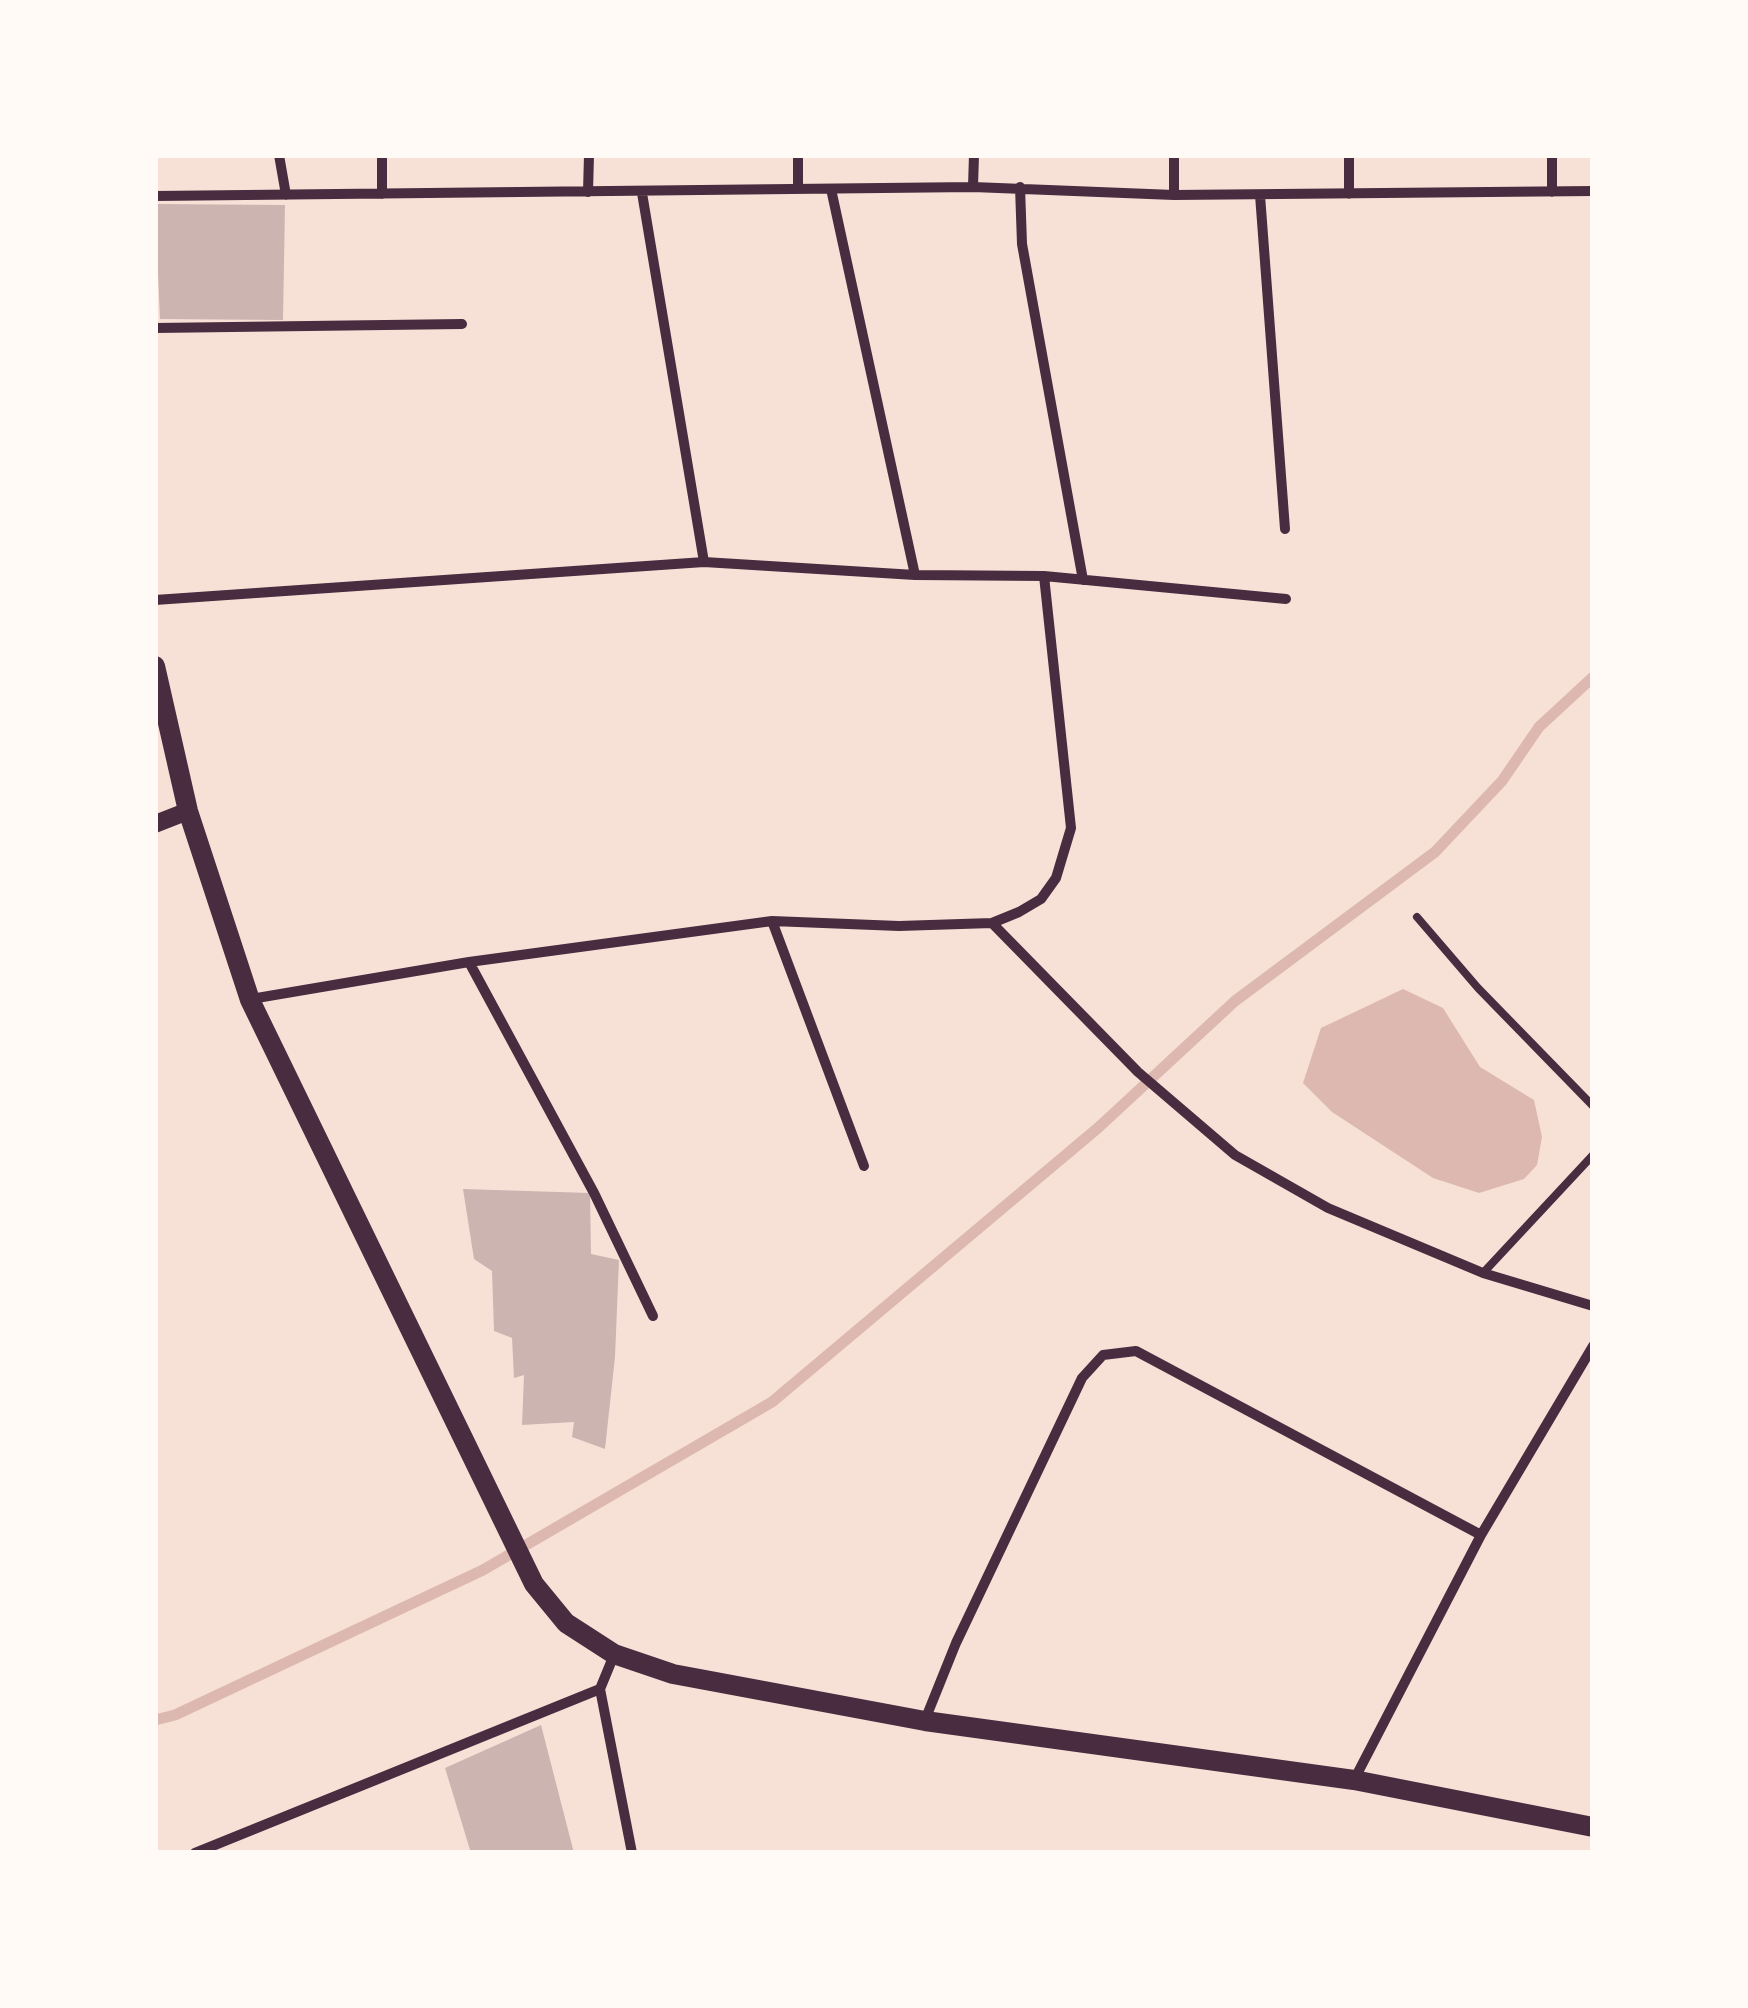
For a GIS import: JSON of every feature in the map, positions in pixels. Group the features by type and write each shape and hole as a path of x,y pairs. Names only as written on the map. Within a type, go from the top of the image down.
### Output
{"main road":[{"path":"155,666 188,811 250,1000 534,1584 566,1623 614,1654 673,1674 925,1721 1354,1780 1593,1827"}],"street":[{"path":"279,155 286,194"},
{"path":"382,155 382,194"},
{"path":"588,192 589,155"},
{"path":"798,155 798,188"},
{"path":"974,155 974,187"},
{"path":"1174,155 1174,196"},
{"path":"1348,194 1350,155"},
{"path":"1552,155 1552,192"},
{"path":"155,196 974,187 1174,196 1593,191"},
{"path":"1020,187 1022,244 1083,580"},
{"path":"832,189 915,575"},
{"path":"642,193 704,562"},
{"path":"1260,195 1285,528"},
{"path":"155,328 462,324"},
{"path":"155,600 704,562 915,575 1044,576 1286,599"},
{"path":"250,1000 469,962 772,921 898,926 992,922 1041,900 1065,858 1071,828 1044,576"},
{"path":"155,824 188,811"},
{"path":"772,921 864,1166"},
{"path":"992,922 1138,1072 1235,1155 1328,1208 1483,1273 1593,1306"},
{"path":"469,962 594,1194 653,1316"},
{"path":"1354,1780 1481,1535 1593,1346"},
{"path":"925,1721 956,1644 1082,1378 1103,1354 1136,1351 1481,1535"},
{"path":"614,1654 600,1689 632,1853"},
{"path":"195,1853 600,1689"}],"lane":[{"path":"1417,917 1478,988 1593,1106"},
{"path":"1483,1273 1593,1156"}],"shaded area":[{"path":"1403,989 1443,1008 1480,1067 1534,1100 1542,1137 1537,1165 1524,1179 1479,1193 1433,1178 1332,1112 1303,1083 1321,1028"}],"building":[{"path":"155,204 285,205 283,320 160,319"},
{"path":"463,1189 590,1193 591,1254 619,1260 615,1357 605,1449 572,1437 574,1422 522,1425 524,1375 514,1378 512,1338 494,1331 492,1271 474,1259"},
{"path":"541,1725 574,1853 471,1853 445,1768"}],"waterway":[{"path":"155,1720 175,1715 483,1570 772,1402 1099,1127 1235,1001 1435,852 1502,781 1539,727 1593,677"}]}
